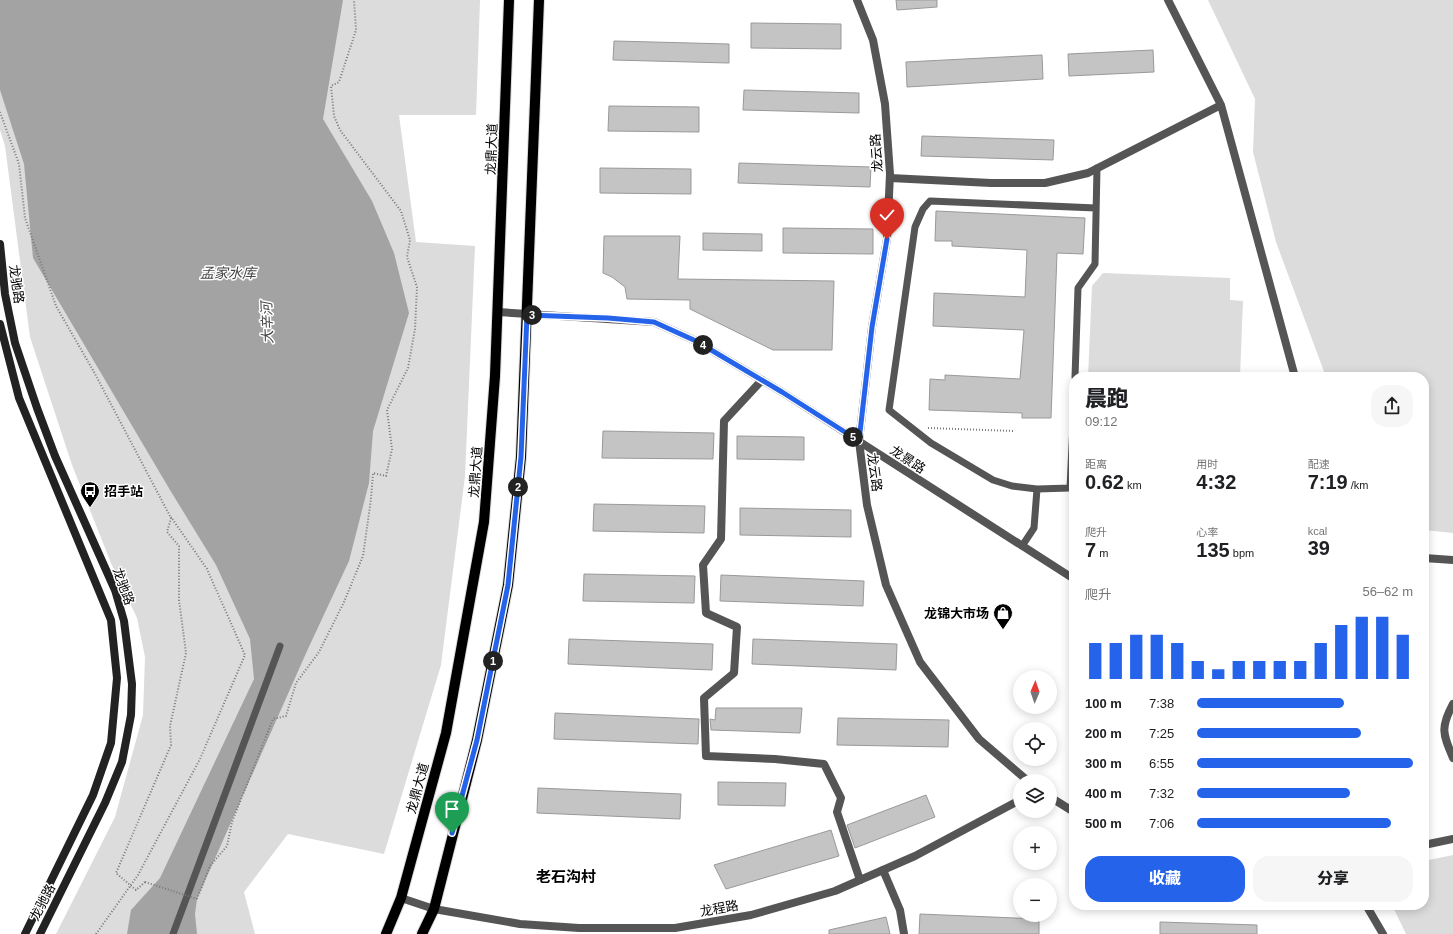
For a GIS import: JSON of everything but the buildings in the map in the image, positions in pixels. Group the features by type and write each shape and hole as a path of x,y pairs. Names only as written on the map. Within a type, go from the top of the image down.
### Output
{"main road":[{"name":"龙鼎大道","path":"386,934 401,898 446,733 484,522 495,376 509,0"},
{"path":"422,934 434,909 477,740 508,585 521,457 539,0"},
{"name":"龙驰路","path":"0,244 5,294 17,349 34,402 55,456 115,590 124,621 132,684 131,715 122,762 105,804 40,934"},
{"name":"龙驰路","path":"0,324 19,398 110,620 116,678 111,743 93,795 25,934"}],"street":[{"name":"龙云路","path":"857,0 873,40 884,97 890,178 887,239 872,327 859,441 867,505 886,585 920,662 979,739 1020,774"},
{"path":"1168,0 1221,105 1294,372"},
{"path":"890,178 990,183 1045,183 1088,173 1221,105"},
{"name":"龙景路","path":"498,312 654,322 696,341 762,380 859,441 1069,576"},
{"path":"762,380 724,421 721,539 703,565 706,613 737,627 734,673 704,698 706,756 775,759 824,764 841,798 836,812 860,880"},
{"path":"1429,558 1453,560"},
{"path":"1453,704 1446,716 1443,734 1453,758"},
{"path":"1057,801 1069,809"},
{"name":"龙程路","path":"401,898 434,909 520,924 579,928 675,928 751,915 835,891 915,856 1013,804"},
{"path":"1429,844 1453,839"},
{"path":"883,870 900,910 904,934"},
{"path":"1369,910 1383,934"}],"lane":[{"path":"1075,372 1078,288 1095,264 1097,168"},
{"path":"1069,488 1037,489 1012,486 993,480 931,443 889,410 915,227 923,209 930,201 1096,208"},
{"path":"1022,546 1034,528 1037,489"},
{"path":"173,934 280,646"}],"path":[{"path":"0,112 19,164 25,218 56,306 94,372 168,512 171,518 167,532 179,546 179,600 186,653 170,726 171,745 116,873 136,890 145,882 197,899 210,866 227,846 232,822 272,719 286,716 296,683 319,652 344,602 363,556 373,473 386,476 392,449 387,410 408,368 415,329 417,287 407,257 410,240 402,211 340,130 334,116 331,86 339,82 356,30 354,0"},
{"path":"910,428 1014,432"},
{"path":"96,934 138,875 200,759 245,655 207,569 168,512"}],"shaded area":[{"path":"0,0 480,0 476,115 399,115 416,242 475,246 465,476 441,665 384,854 288,834 244,892 255,934 56,934 115,817 143,715 145,657 137,618 111,563 72,465 30,337 5,146 0,130"},
{"path":"1208,0 1453,0 1453,533 1429,531 1429,372 1324,372 1276,242 1253,152 1255,99"},
{"path":"1103,273 1230,278 1230,300 1243,301 1240,372 1088,372 1092,286"},
{"path":"1453,855 1453,934 1406,934 1394,910 1429,910 1429,860"}],"water":[{"name":"孟家水库","path":"0,0 343,0 323,119 372,201 394,253 409,313 373,431 369,483 349,561 307,651 197,899 195,914 197,934 127,934 131,910 160,878 254,679 250,639 216,565 33,258 24,164 0,90"}],"place":[{"name":"招手站","path":"90,508"},
{"name":"龙锦大市场","path":"1003,630"}],"district":[{"name":"老石沟村","path":"566,877"}],"route":[{"path":"452,833 477,740 508,585 521,457 527,315 608,318 654,322 696,341 782,392 859,441 872,327 887,239"}],"water label":[{"name":"大辛河","path":"267,323"}]}
